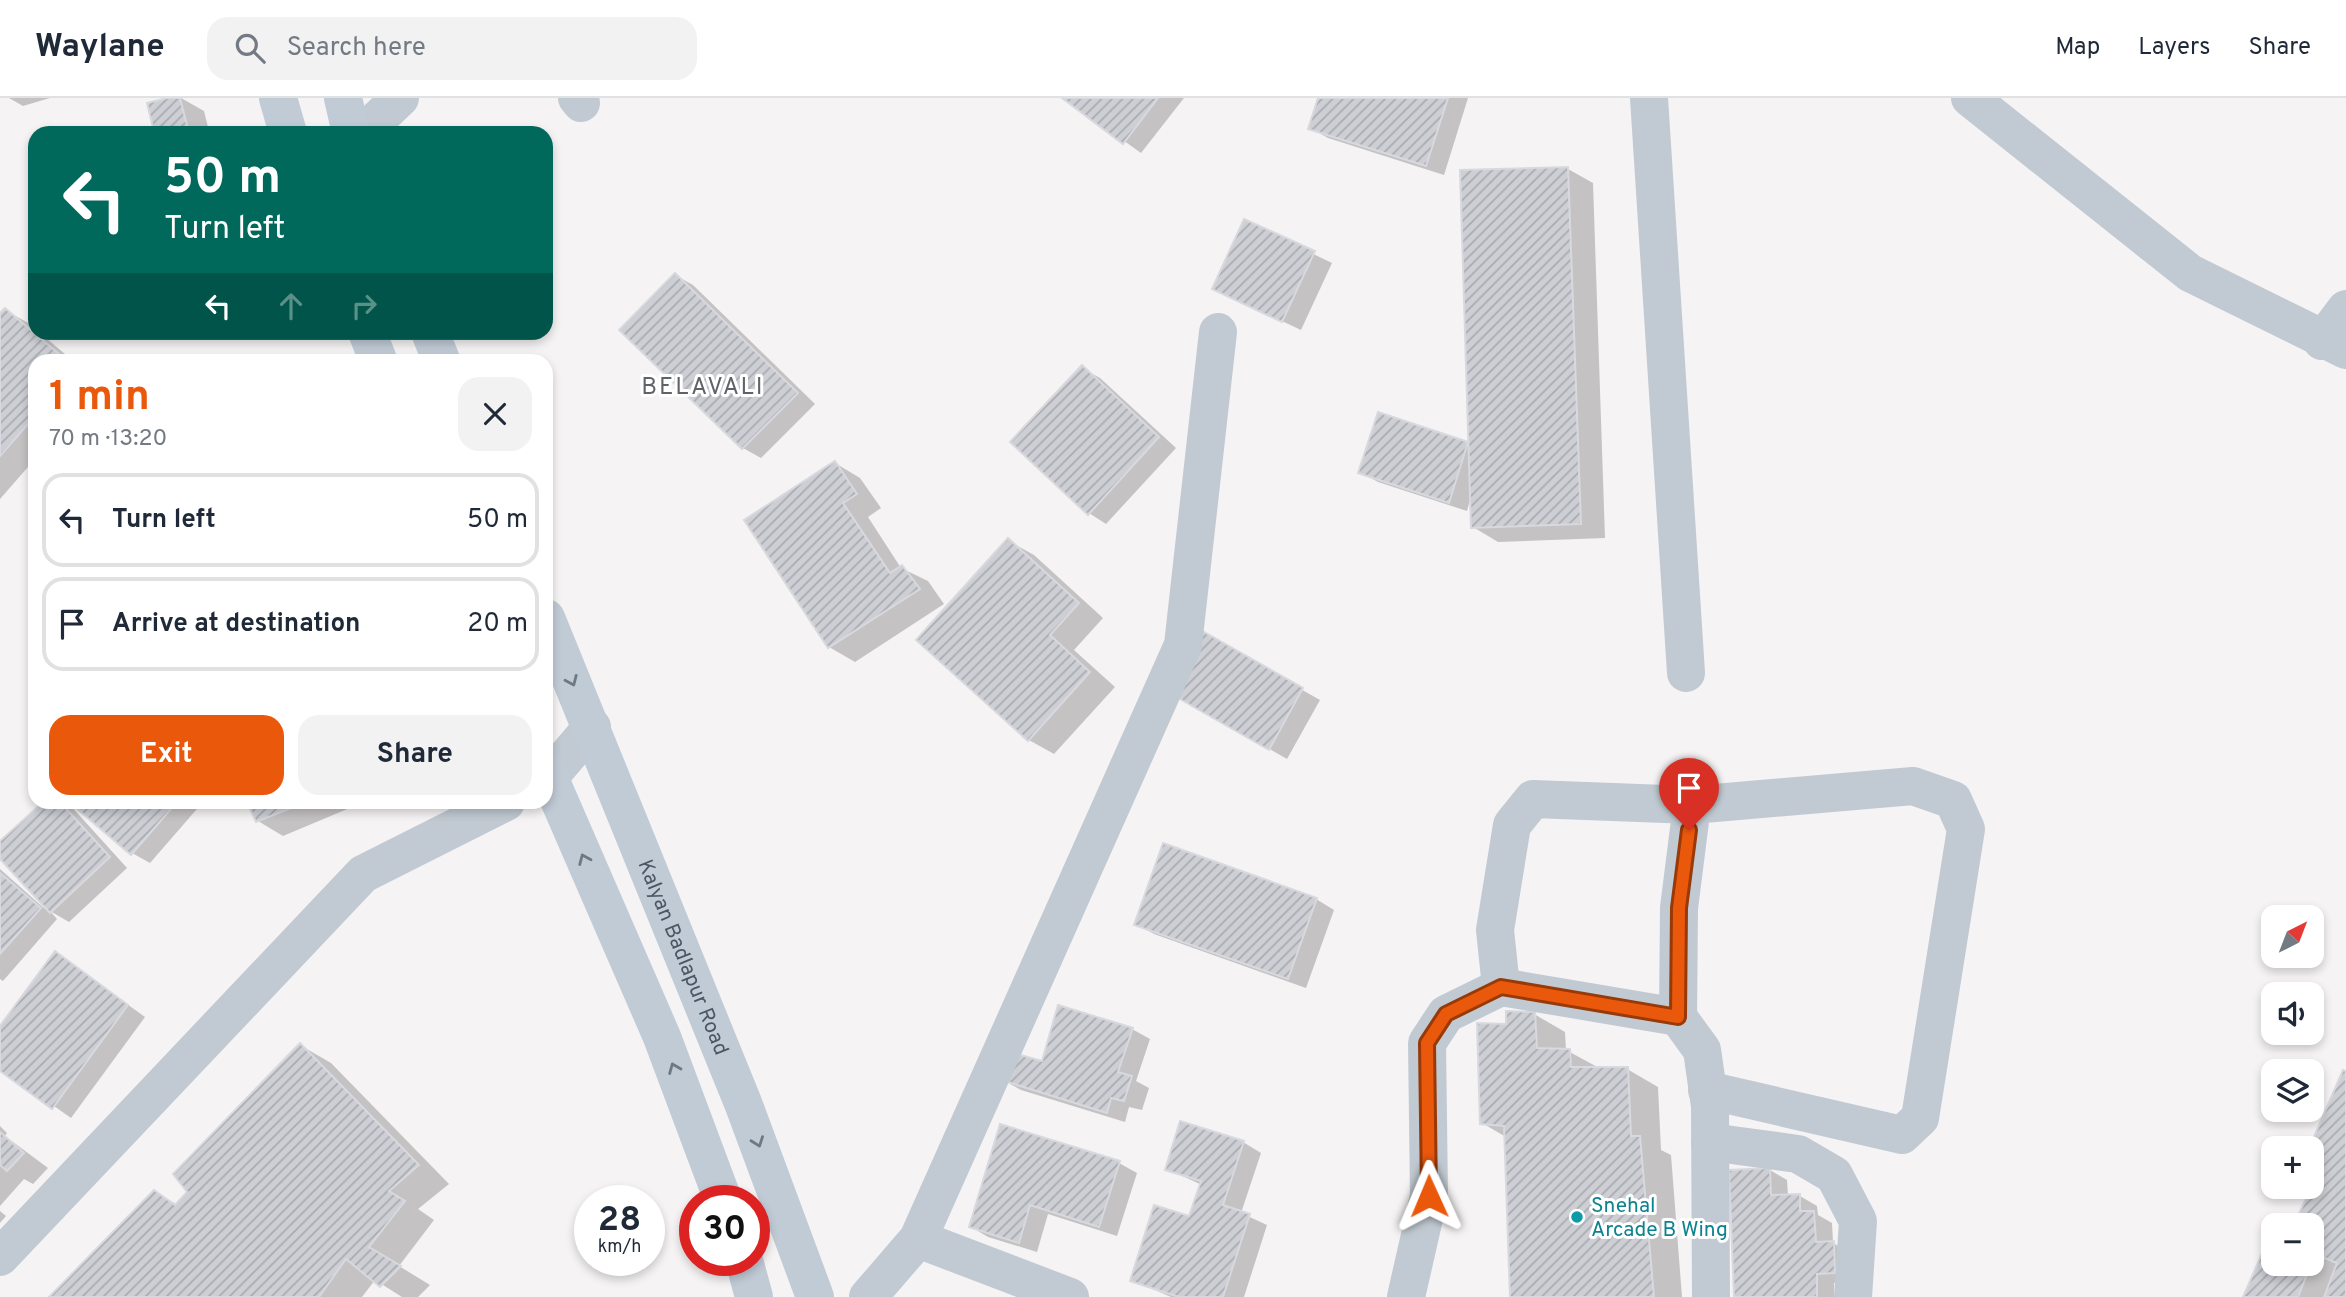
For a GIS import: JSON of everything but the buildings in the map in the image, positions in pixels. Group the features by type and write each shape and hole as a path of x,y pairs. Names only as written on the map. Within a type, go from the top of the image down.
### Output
{"main road":[{"path":"278,98 286,126"},
{"path":"343,98 349,126"},
{"name":"Kalyan Badlapur Road","path":"553,635 743,1102 815,1297"},
{"path":"553,791 695,1118 718,1185"},
{"path":"695,1118 743,1102"},
{"path":"748,1276 754,1297"}],"street":[{"path":"370,126 400,98"},
{"path":"1649,98 1686,673"},
{"path":"1970,98 2190,273 2334,345 2346,309"},
{"path":"868,1297 918,1239 1183,645 1217,332"},
{"path":"553,770 592,727"},
{"path":"1501,987 1495,930 1512,825 1533,799 1692,805 1913,786 1954,800 1966,829 1920,1118 1902,1135 1707,1090"},
{"path":"1692,805 1679,908 1678,1017 1702,1050 1707,1090 1710,1142 1710,1297"},
{"path":"0,1257 363,874 492,809"},
{"path":"1406,1297 1429,1196 1427,1043 1446,1014 1501,987 1678,1017"},
{"path":"1710,1142 1798,1154 1834,1175 1858,1221 1853,1297"},
{"path":"918,1239 1070,1297"}],"place":[{"name":"Snehal Arcade B Wing","path":"1577,1217"}],"district":[{"name":"BELAVALI","path":"703,386"}],"route":[{"path":"1429,1196 1427,1043 1446,1014 1501,987 1678,1017 1679,908 1689,830"}]}
